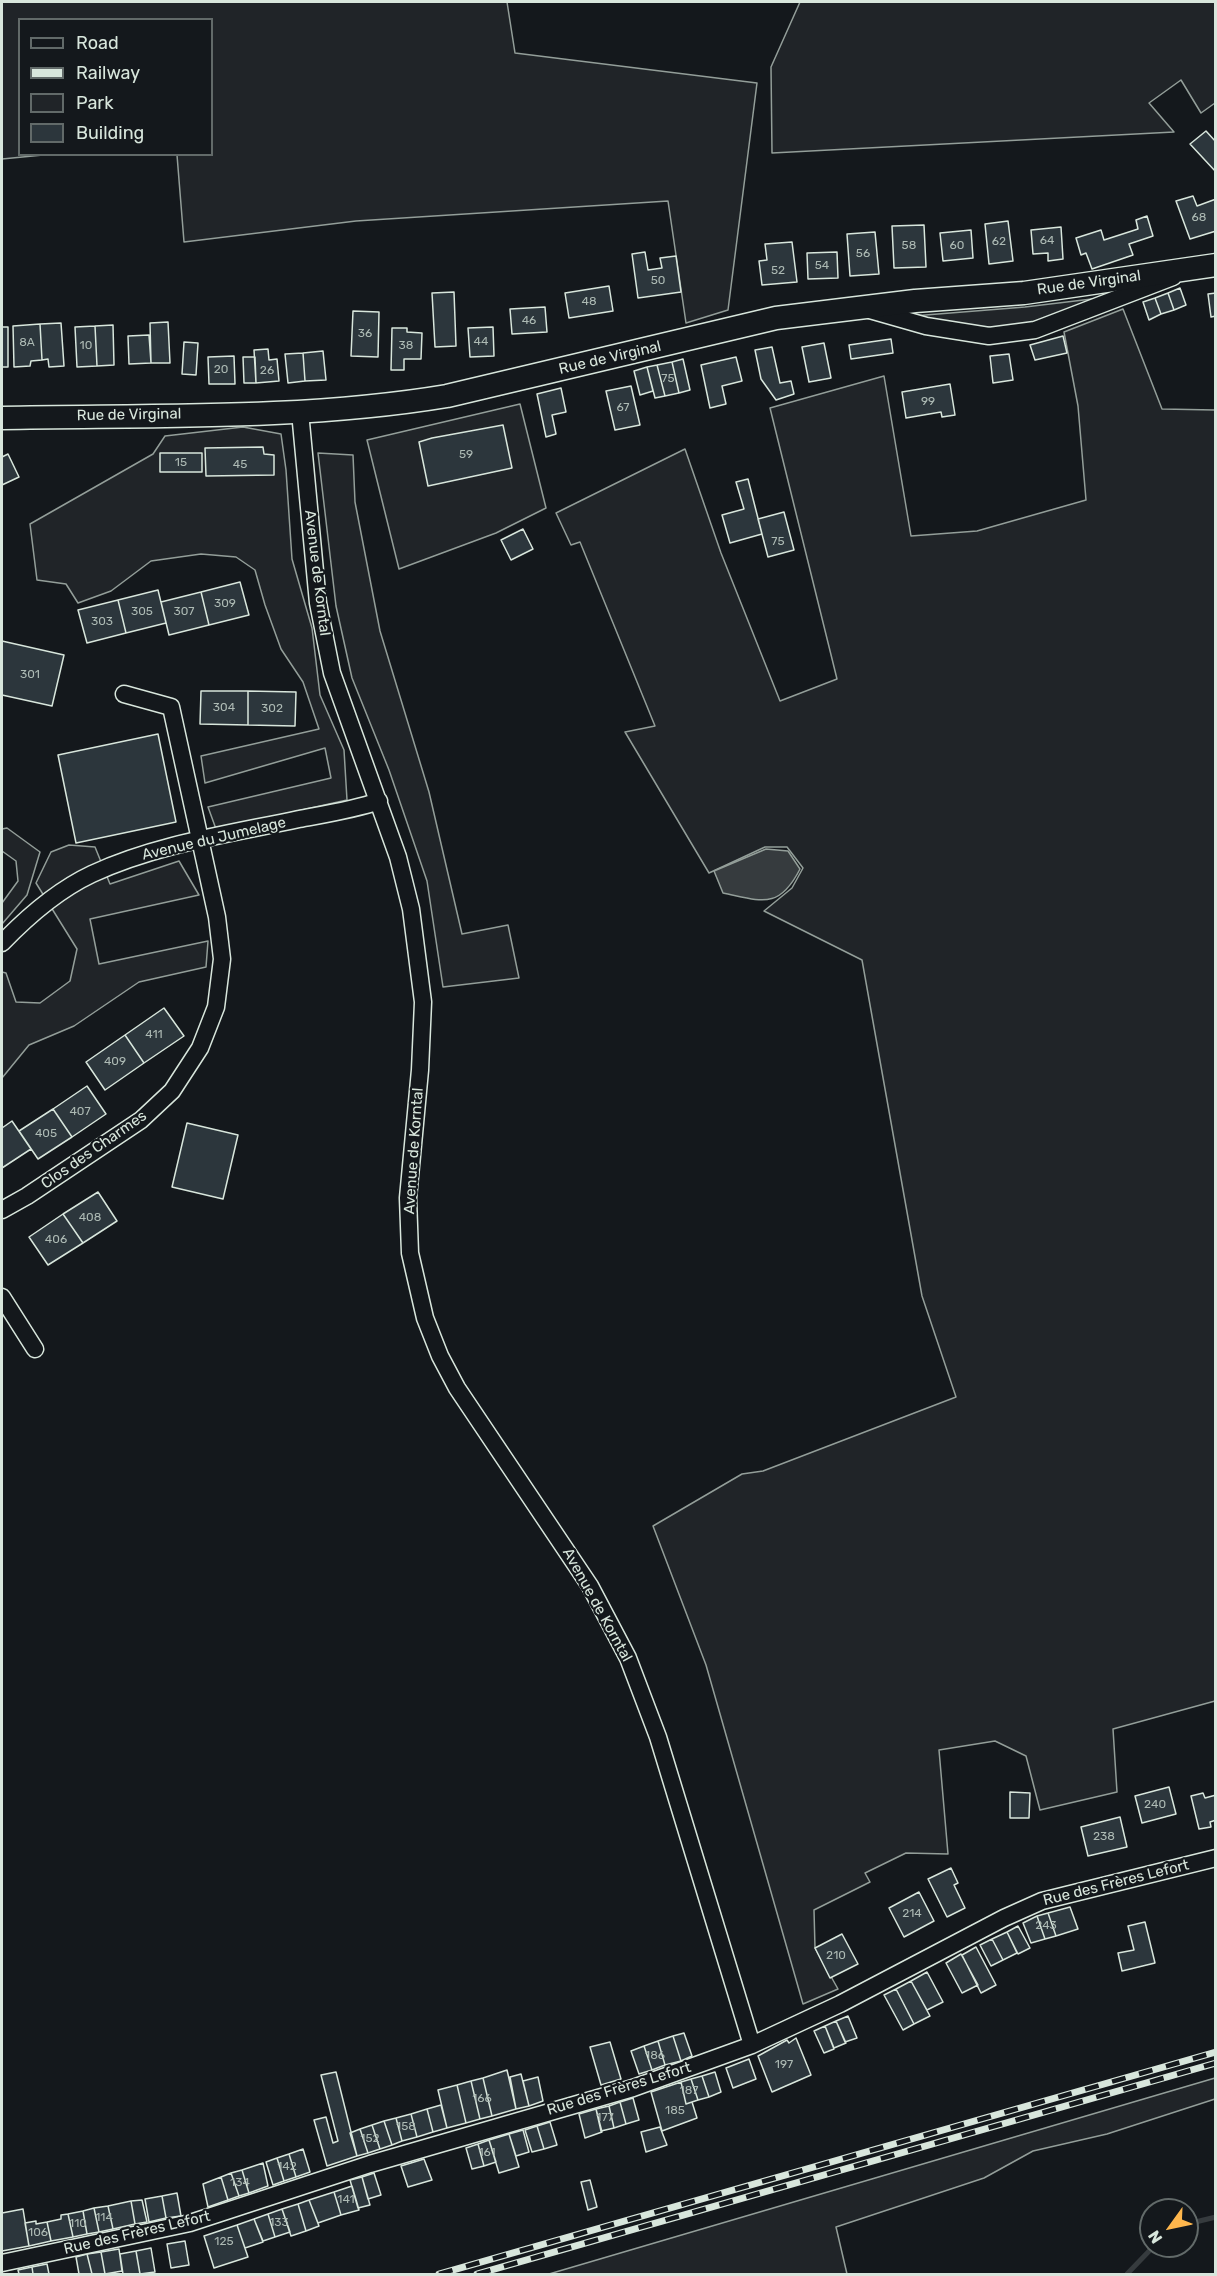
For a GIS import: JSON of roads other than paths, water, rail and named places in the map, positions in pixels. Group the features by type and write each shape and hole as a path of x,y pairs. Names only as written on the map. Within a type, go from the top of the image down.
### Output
{"street":[{"name":"Rue de Virginal","path":"2,418 300,412 393,405 447,396 776,318 860,307 1024,292 1204,266"},
{"path":"860,307 926,326 989,336 1035,330 1204,266"},
{"name":"Avenue de Korntal","path":"300,412 318,603 333,673 398,856 411,909 423,1002 420,1070 408,1198 410,1253 425,1318 440,1356 457,1388 590,1586 628,1658 658,1737 752,2045"},
{"name":"Clos des Charmes","path":"2,1210 27,1196 141,1120 172,1092 200,1048 216,1007 222,959 217,917 171,707 124,694"},
{"name":"Avenue du Jumelage","path":"2,943 28,917 61,893 91,875 128,859 200,840 379,801"},
{"path":"2,1297 35,1349"},
{"name":"Rue des Frères Lefort","path":"2,2263 190,2223 370,2164 633,2088 752,2045 840,2004 1004,1918 1042,1901 1215,1858"}],"waterway":[{"path":"1199,2221 1216,2217"},
{"path":"1127,2274 1142,2258"}],"railway":[{"path":"439,2274 1216,2052"},
{"path":"477,2274 1216,2063"}]}
